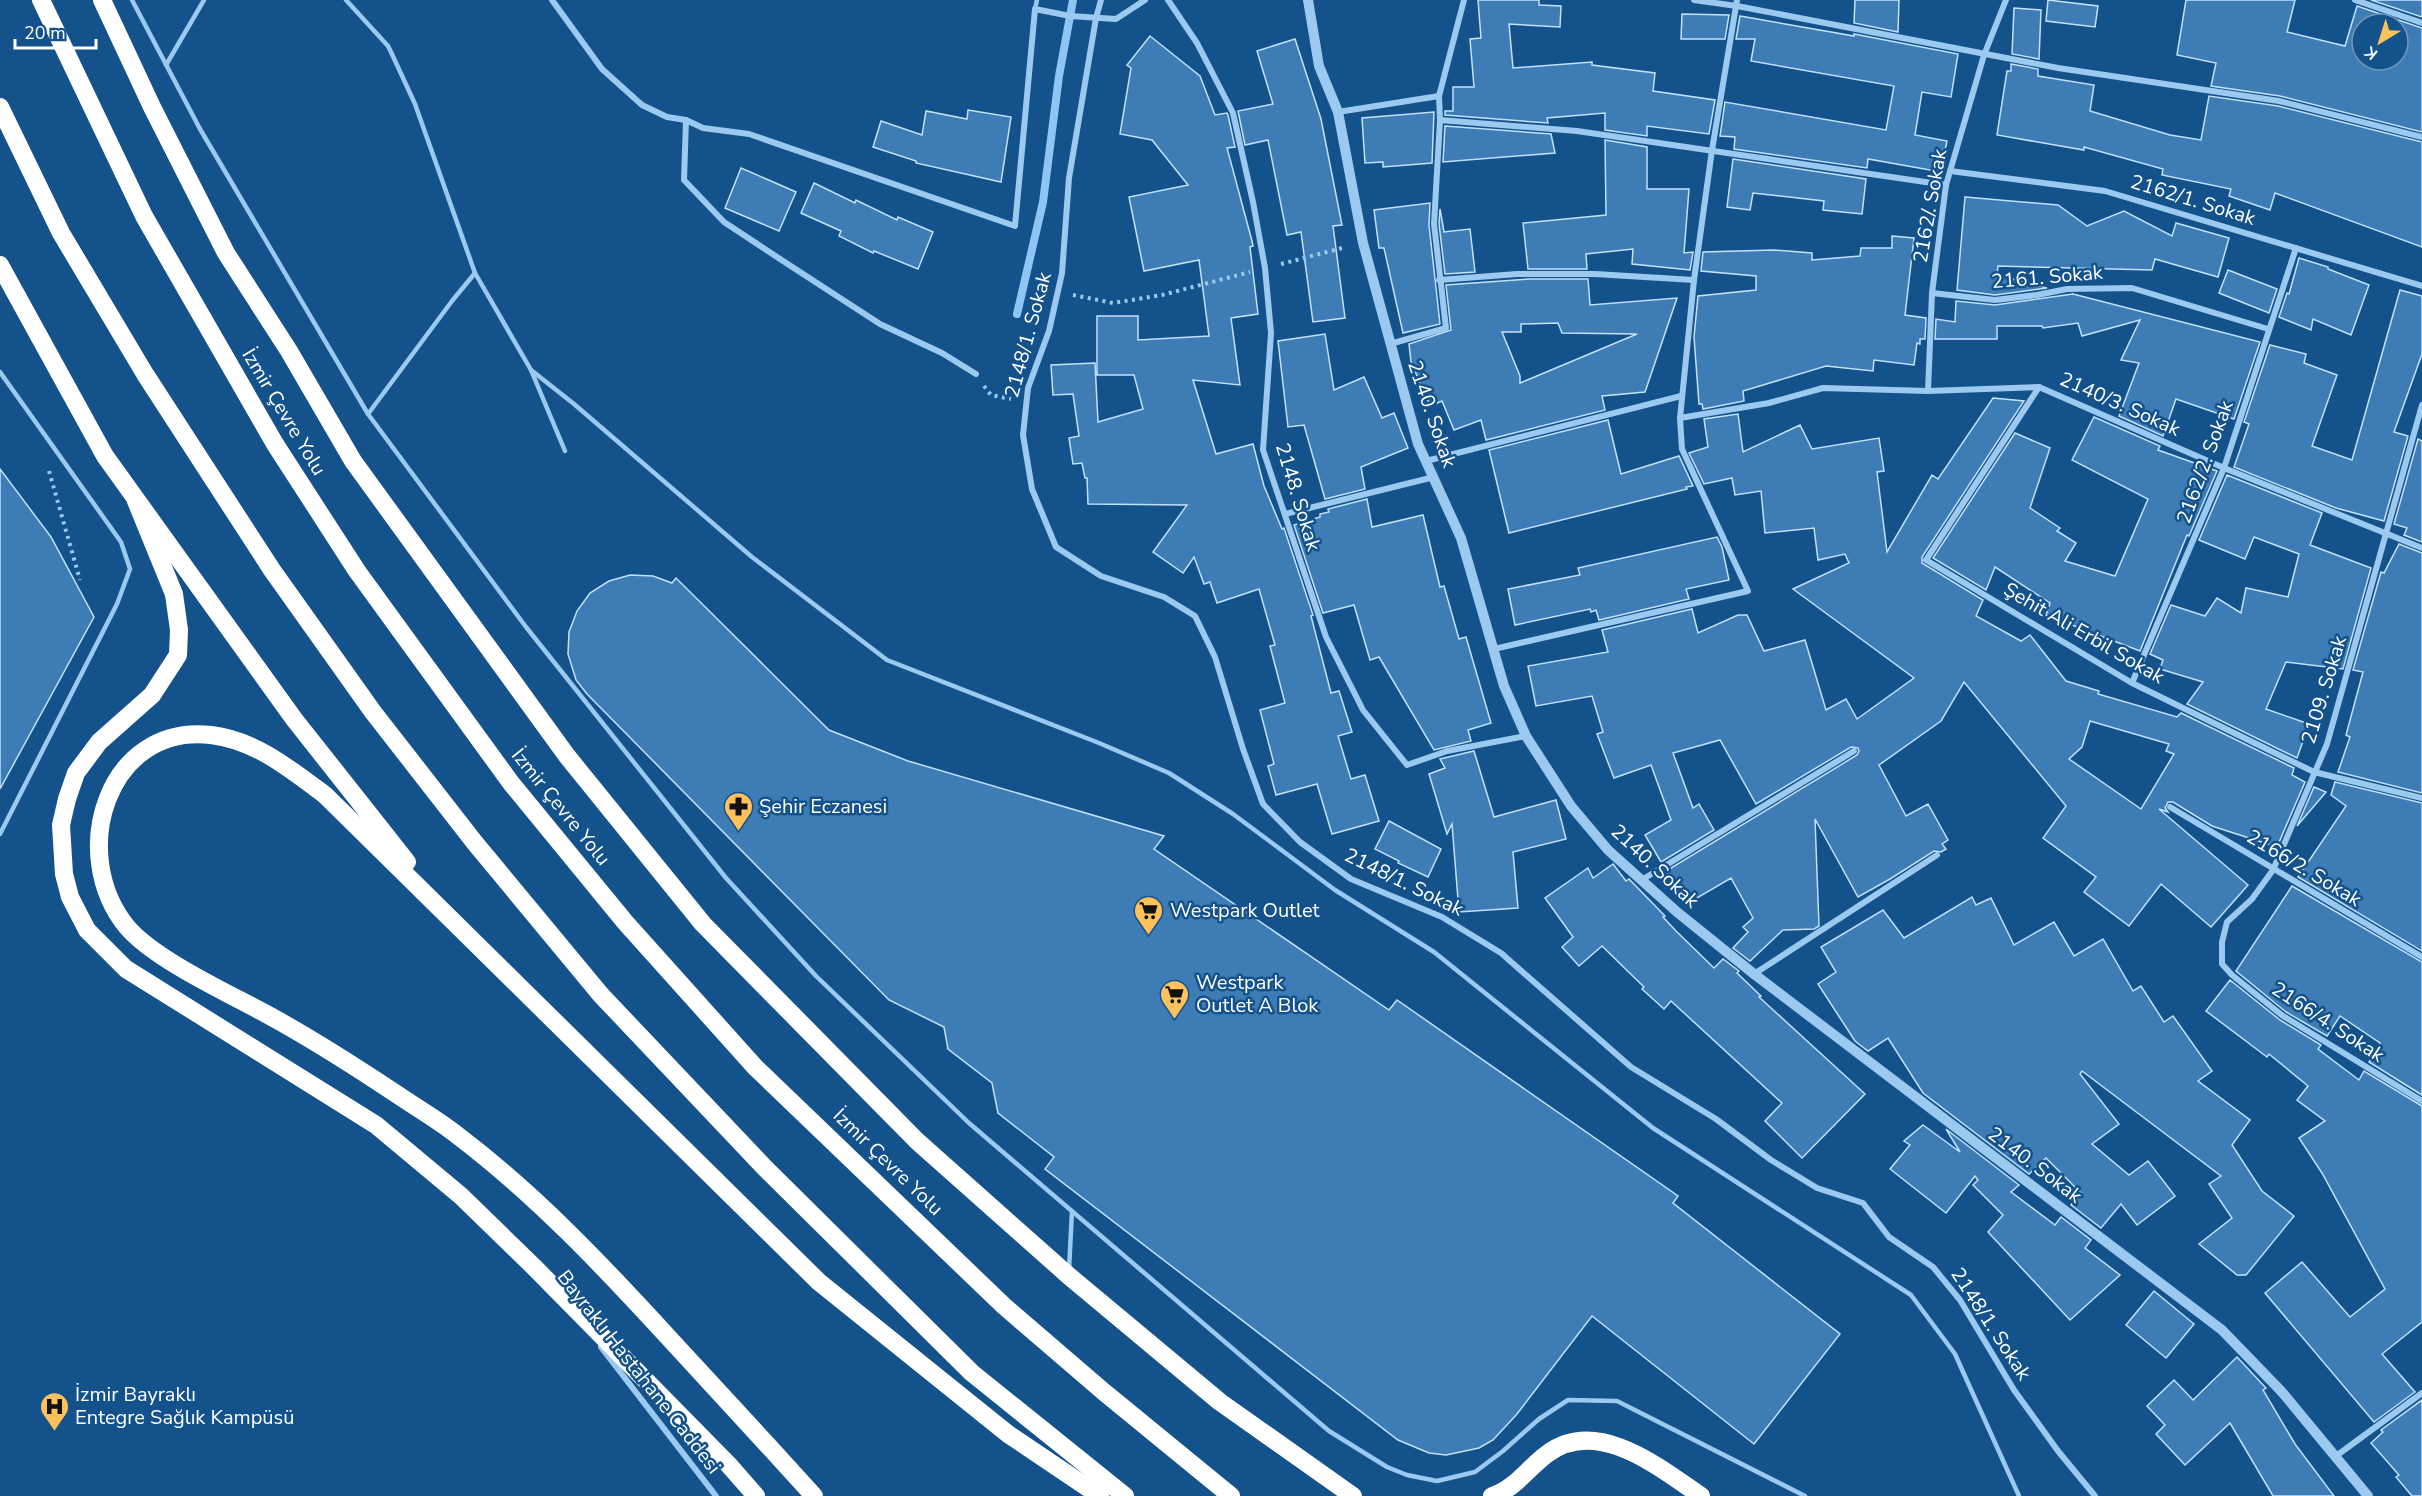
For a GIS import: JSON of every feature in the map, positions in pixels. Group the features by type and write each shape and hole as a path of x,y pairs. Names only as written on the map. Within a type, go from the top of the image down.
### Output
{"highway":[{"name":"İzmir Çevre Yolu","path":"41,0 144,216 275,444 357,571 511,783 626,922 755,1067 1004,1306 1104,1392 1232,1496"},
{"path":"102,0 152,107 226,253 290,351 353,461 432,574 567,756 703,924 917,1141 1069,1276 1220,1402 1348,1493 1367,1496"},
{"path":"0,107 61,233 157,394 285,589 373,712 475,843 601,996 765,1168 972,1373 1125,1496"},
{"path":"0,265 105,456 136,501 294,719 452,919"},
{"path":"136,501 174,594 179,630 178,655 152,695 99,742 76,773 61,825 61,846 70,897 87,930 126,969 376,1125 460,1196 535,1268 728,1464 756,1496"},
{"path":"814,1496 598,1261 513,1180 456,1133 346,1060 166,958 128,927 117,911 99,870 98,841 101,811 117,779 142,752 175,737 209,735 242,742 282,763 325,795 819,1282 1008,1434 1100,1496"},
{"path":"1492,1496 1504,1493 1548,1452 1576,1441 1610,1443 1642,1456 1701,1496"}],"street":[{"path":"552,0 602,69 642,105 667,117 686,120 702,128 749,134 1015,226 1035,9 1070,16 1116,19 1145,0"},
{"name":"2148/1. Sokak","path":"1101,0 1069,178 1062,273 1049,331 1028,388 1023,435 1032,489 1056,547 1101,576 1164,597 1195,616 1215,657 1243,749 1263,804 1300,842 1351,879 1442,917 1501,953 1631,1067 1716,1119 1771,1160 1817,1188 1863,1203 1889,1237 1933,1267 1960,1300 2014,1390 2058,1451 2095,1496"},
{"name":"2148. Sokak","path":"1168,0 1197,43 1233,113 1254,202 1265,268 1271,333 1263,450 1326,637 1363,710 1407,765 1447,751 1526,736"},
{"name":"2140. Sokak","path":"1308,0 1319,66 1338,112 1363,243 1389,345 1418,444 1461,538 1504,686 1526,736 1571,806 1608,850 1640,881 1754,974 2222,1330 2282,1392 2368,1496"},
{"path":"1389,345 1446,328 1434,224 1440,120 1439,96 1464,0"},
{"path":"1694,0 1737,3 1984,55 2279,101 2422,137"},
{"name":"2162/. Sokak","path":"1929,391 1932,293 1946,185 1984,55 2006,0"},
{"path":"2355,0 2422,23"},
{"path":"1494,649 1748,591 1682,449 1680,417 1694,280 1712,150 1737,3"},
{"path":"1338,112 1439,96"},
{"path":"686,120 684,180 724,222 880,324 942,353 976,374"},
{"path":"1440,120 1577,131 1946,185"},
{"name":"2162/1. Sokak","path":"1950,171 2105,191 2422,286"},
{"name":"2162/2. Sokak","path":"2132,683 2224,468 2296,248"},
{"path":"1439,280 1517,274 1562,274 1694,280"},
{"name":"2161. Sokak","path":"1932,293 1995,300 2067,289 2132,288 2268,329"},
{"name":"2140/3. Sokak","path":"1680,417 1769,403 1823,388 1929,391 2039,387 2224,468 2422,548"},
{"name":"Şehit Ali Erbil Sokak","path":"2039,387 1926,560 2132,683 2314,772 2422,798"},
{"path":"1426,461 1681,396"},
{"name":"2109. Sokak","path":"2222,964 2222,942 2227,922 2252,899 2273,870 2326,744 2422,405"},
{"path":"1285,514 1434,477"},
{"path":"1640,881 1854,751"},
{"name":"2166/2. Sokak","path":"2170,807 2422,957"},
{"path":"1754,974 1937,855"},
{"name":"2166/4. Sokak","path":"2222,964 2232,975 2283,1016 2422,1101"},
{"name":"Bayraklı Hastahane Caddesi","path":"535,1268 618,1368 716,1496"},
{"path":"2336,1456 2422,1393"}],"lane":[{"path":"132,0 200,129 368,414 526,627 726,878 824,984 969,1123 1329,1431 1387,1467 1407,1475 1437,1481 1475,1472 1539,1419 1568,1400 1617,1401 1805,1496"},
{"path":"166,65 204,0"},
{"path":"346,0 391,52 415,104 475,273 531,370 565,451"},
{"path":"1035,9 1037,0"},
{"path":"368,414 475,273"},
{"path":"531,370 574,404 752,558 887,660 1099,743 1169,773 1233,814 1335,890 1434,952 1653,1128 1911,1296 1955,1354 2019,1496"},
{"path":"0,372 121,542 130,569 117,604 0,834"},
{"path":"1069,1276 1072,1211"}],"path":[{"path":"1058,292 1113,303 1162,296 1363,243"},
{"path":"976,374 991,395 1026,403"},
{"path":"46,462 80,580"}],"building":[{"path":"1478,0 1539,0 1539,5 1561,6 1560,27 1509,24 1513,68 1592,62 1592,65 1655,73 1653,91 1715,100 1709,134 1647,126 1647,136 1605,130 1605,113 1547,118 1548,123 1445,115 1445,111 1453,111 1453,87 1474,87 1470,39 1481,38"},
{"path":"1855,0 1899,0 1898,32 1854,23"},
{"path":"2048,0 2098,6 2095,27 2046,21"},
{"path":"2186,0 2295,0 2287,32 2345,46 2350,29 2350,72 2410,72 2410,24 2422,28 2422,132 2280,96 2211,86 2216,63 2177,55"},
{"path":"2371,0 2422,0 2422,17"},
{"path":"2357,6 2375,12 2355,12"},
{"path":"2014,8 2041,10 2039,59 2012,54"},
{"path":"1682,14 1729,15 1725,39 1681,39"},
{"path":"1740,16 1854,36 1854,34 1958,54 1951,97 1922,92 1915,135 1947,141 1941,172 1868,159 1867,168 1734,149 1735,137 1720,136 1725,102 1886,130 1894,86 1751,61 1755,39 1736,39"},
{"path":"1150,36 1200,76 1215,115 1227,113 1228,115 1235,147 1227,148 1253,246 1250,247 1258,314 1231,318 1240,385 1193,380 1216,454 1253,444 1264,486 1282,529 1284,528 1313,615 1311,616 1331,693 1339,691 1352,732 1338,736 1351,779 1365,775 1379,821 1332,834 1317,784 1276,795 1268,766 1274,764 1260,710 1285,703 1270,646 1275,645 1259,589 1217,603 1210,582 1204,584 1194,557 1183,573 1153,552 1187,505 1088,504 1087,478 1085,478 1082,463 1073,464 1069,438 1079,436 1073,394 1053,395 1051,365 1095,363 1098,422 1143,409 1134,375 1097,375 1097,316 1138,316 1138,340 1209,336 1199,260 1144,271 1129,197 1188,185 1152,140 1120,134 1131,68 1127,65"},
{"path":"1295,39 1321,119 1342,225 1333,226 1345,318 1313,322 1301,232 1287,235 1268,140 1245,145 1238,111 1273,104 1257,51"},
{"path":"2011,64 2038,69 2038,76 2094,85 2090,111 2170,135 2201,140 2209,96 2278,106 2422,142 2422,247 2275,193 2270,210 2229,196 2231,189 2162,175 2163,169 2084,147 2084,150 1997,135 2007,71 2011,71"},
{"path":"968,110 1011,117 1001,182 916,163 916,161 873,147 881,121 922,135 926,111 967,119"},
{"path":"1434,112 1432,163 1383,167 1383,162 1365,163 1362,118"},
{"path":"1445,126 1551,134 1555,153 1443,162"},
{"path":"1605,140 1647,147 1647,189 1689,189 1684,253 1693,252 1690,270 1632,264 1633,249 1586,254 1587,269 1528,269 1523,223 1606,215"},
{"path":"1733,159 1866,179 1862,214 1823,210 1824,201 1753,193 1750,210 1727,207"},
{"path":"741,168 796,192 779,231 725,208"},
{"path":"814,183 855,203 856,200 897,220 898,217 933,232 918,269 874,251 873,253 839,236 841,231 801,213"},
{"path":"1965,197 2058,205 2087,226 2124,211 2172,236 2176,223 2229,238 2218,277 2155,259 2152,270 1998,266 1997,275 2047,288 1995,295 1957,290"},
{"path":"1430,203 1429,225 1440,324 1403,333 1384,248 1379,248 1374,210"},
{"path":"1440,209 1444,232 1470,229 1475,272 1445,274 1439,224"},
{"path":"1892,236 1914,238 1905,315 1926,318 1925,339 1920,339 1920,344 1917,343 1914,365 1874,360 1873,371 1826,366 1743,391 1744,401 1703,409 1702,404 1699,404 1694,337 1698,296 1756,290 1756,276 1701,271 1703,252 1774,250 1812,253 1812,260 1860,256 1861,248 1892,248"},
{"path":"2299,258 2328,267 2328,269 2369,285 2351,335 2313,319 2311,330 2279,317 2287,293 2289,294"},
{"path":"2228,270 2277,289 2269,313 2219,293"},
{"path":"1529,279 1588,279 1590,305 1677,298 1645,392 1602,396 1605,410 1486,440 1481,420 1454,430 1442,401 1430,406 1411,362 1409,344 1451,330 1446,285","holes":["1558,323 1562,333 1637,334 1520,383 1520,376 1502,332 1521,332 1521,324"]},
{"path":"2400,290 2422,296 2422,354 2394,432 2408,436 2384,521 2336,508 2234,467 2249,424 2244,422 2270,345 2306,354 2304,363 2337,375 2312,446 2352,460"},
{"path":"2073,294 2260,342 2234,419 2176,399 2163,436 2119,416 2139,363 2121,360 2140,320 2082,336 2078,323 2043,328 2042,326 1997,326 1997,339 1935,339 1936,319 1955,322 1956,301 1995,305"},
{"path":"1325,334 1334,390 1364,377 1382,418 1394,413 1408,448 1361,467 1365,489 1325,499 1304,425 1288,427 1278,341"},
{"path":"1993,398 2024,401 1922,557 1922,563 1983,600 1976,616 2021,641 2030,635 2066,681 2099,691 2098,694 2177,717 2181,713 2294,768 2292,775 2305,782 2277,847 2212,826 2173,802 2168,802 2165,808 2168,812 2159,809 2248,885 2211,927 2161,884 2129,926 2084,892 2096,877 2043,838 2066,806 1964,682 1941,721 1879,765 1906,816 1928,804 1948,840 1942,844 1946,849 1941,852 1934,851 1858,897 1815,819 1819,926 1814,929 1783,930 1750,961 1733,948 1748,932 1743,927 1753,918 1731,878 1685,905 1666,871 1857,755 1858,748 1851,747 1756,804 1720,740 1673,753 1693,808 1699,804 1714,830 1661,862 1645,835 1671,820 1651,765 1614,778 1597,734 1603,732 1592,696 1536,706 1528,666 1608,652 1602,630 1692,609 1698,633 1738,615 1747,615 1764,651 1805,640 1826,710 1846,699 1857,719 1914,678 1793,589 1849,563 1845,554 1818,560 1814,528 1765,533 1761,491 1735,495 1732,478 1704,484 1689,453 1708,447 1704,419 1738,414 1743,452 1800,425 1812,449 1879,438 1884,471 1877,472 1887,552 1932,475 1938,479","holes":["2090,721 2169,744 2166,751 2174,754 2141,809 2069,759 2082,747"]},
{"path":"2094,417 2160,446 2158,450 2217,471 2189,536 2187,535 2140,651 2046,615 2050,603 1995,567 1986,590 1933,558 2015,433 2050,448 2030,508 2060,528 2057,531 2076,543 2065,561 2115,576 2148,499 2072,460"},
{"path":"1608,420 1621,474 1679,456 1693,486 1509,533 1489,450"},
{"path":"2418,439 2422,441 2422,542 2404,535 2407,528 2394,524"},
{"path":"0,469 51,537 94,617 0,789"},
{"path":"2227,475 2322,513 2310,545 2371,568 2343,669 2286,662 2266,709 2309,724 2297,758 2187,704 2203,682 2160,669 2163,660 2150,654 2171,605 2205,616 2217,598 2241,613 2246,588 2288,597 2299,554 2254,537 2245,559 2199,540"},
{"path":"1367,499 1372,527 1423,515 1440,587 1444,586 1459,639 1466,637 1491,723 1468,730 1471,741 1434,750 1379,657 1370,660 1354,605 1323,613 1294,525 1320,517 1320,514 1329,512 1328,509"},
{"path":"1717,537 1722,547 1729,580 1686,589 1689,599 1599,620 1596,610 1591,612 1590,609 1515,625 1508,589 1580,575 1578,568"},
{"path":"2399,544 2422,553 2422,793 2338,772 2350,737 2346,735 2363,672 2353,670 2381,572 2384,573"},
{"name":"Westpark Outlet A Blok","path":"630,575 653,576 672,583 676,578 829,730 908,761 1164,836 1154,849 1389,1010 1397,1000 1678,1196 1673,1203 1840,1334 1754,1444 1592,1316 1517,1414 1493,1440 1479,1448 1446,1455 1429,1453 1398,1440 1045,1169 1054,1157 998,1113 992,1083 948,1049 944,1027 889,1000 587,694 576,680 568,654 569,632 577,611 590,593 609,581"},
{"path":"1474,751 1494,817 1556,800 1566,839 1513,852 1518,908 1459,912 1452,824 1447,834 1429,774 1445,768 1440,759"},
{"path":"2335,782 2422,803 2422,951 2298,877 2346,806 2331,795"},
{"path":"2314,787 2326,792 2297,826"},
{"path":"1389,821 1441,849 1428,877 1375,849"},
{"path":"1613,864 1626,881 1629,879 1665,916 1663,917 1676,931 1714,968 1723,959 1739,971 1737,973 1761,996 1759,997 1865,1094 1802,1158 1765,1121 1782,1103 1671,1001 1664,1009 1602,946 1579,966 1562,947 1573,937 1545,898 1588,868 1593,878"},
{"path":"2292,886 2422,962 2422,1095 2369,1062 2380,1043 2340,1016 2327,1036 2286,1012 2236,971"},
{"path":"1972,897 1976,905 1991,898 2014,945 2054,922 2074,956 2103,939 2133,991 2141,986 2164,1022 2173,1016 2212,1071 2198,1081 2250,1120 2232,1145 2262,1191 2294,1216 2246,1275 2237,1275 2199,1244 2232,1218 2209,1184 2221,1176 2082,1071 2080,1074 2119,1124 2092,1144 2129,1175 2148,1161 2175,1196 2137,1225 2121,1204 2101,1228 2071,1205 2081,1193 2046,1158 2029,1174 1923,1093 1888,1038 1868,1051 1855,1041 1818,984 1836,972 1821,947 1883,910 1904,938"},
{"path":"2230,980 2280,1020 2321,1045 2318,1049 2359,1080 2364,1071 2422,1106 2422,1322 2382,1354 2415,1392 2374,1422 2265,1293 2302,1262 2350,1317 2385,1289 2322,1173 2299,1138 2325,1121 2297,1100 2308,1086 2269,1054 2267,1057 2206,1011"},
{"path":"1923,1125 1960,1152 1946,1129 2019,1185 2011,1192 2055,1225 2061,1217 2091,1240 2085,1248 2120,1275 2070,1320 1988,1232 2003,1215 1973,1185 1978,1180 1975,1176 1946,1213 1890,1169 1910,1145 1904,1141"},
{"path":"2154,1291 2194,1324 2166,1358 2126,1325"},
{"path":"2237,1357 2266,1388 2263,1390 2295,1444 2334,1496 2273,1496 2230,1423 2185,1465 2156,1434 2165,1425 2147,1406 2174,1380 2193,1400"},
{"path":"2422,1400 2422,1496 2412,1496 2396,1477 2399,1475 2371,1443 2383,1432 2381,1430"}],"waterway":[{"path":"1017,314 1043,202 1059,76 1073,0"}],"place":[{"name":"Şehir Eczanesi","path":"738,832"},
{"name":"Westpark Outlet","path":"1149,936"},
{"name":"Westpark Outlet A Blok","path":"1175,1020"},
{"name":"İzmir Bayraklı Entegre Sağlık Kampüsü","path":"54,1432"}]}
